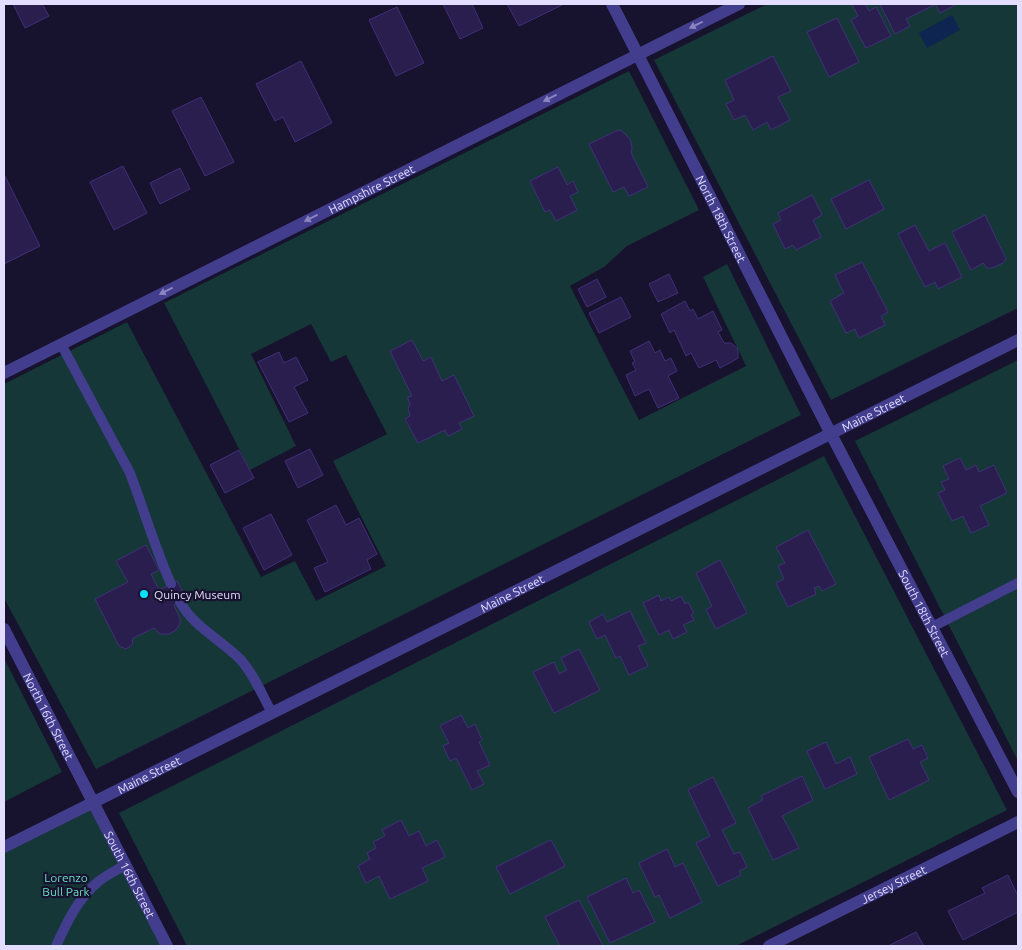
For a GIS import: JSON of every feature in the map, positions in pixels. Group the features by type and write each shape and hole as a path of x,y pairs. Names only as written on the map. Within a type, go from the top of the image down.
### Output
{"street":[{"name":"North 18th Street","path":"612,4 831,434"},
{"name":"Hampshire Street","path":"4,373 739,4"},
{"name":"Maine Street","path":"4,847 1018,340"},
{"name":"South 18th Street","path":"831,434 1018,792"},
{"name":"North 16th Street","path":"4,629 93,802"},
{"name":"South 16th Street","path":"93,802 168,946"},
{"name":"Jersey Street","path":"769,946 1018,822"}],"lane":[{"path":"61,344 130,473 155,546 171,584"},
{"path":"932,627 1018,583"},
{"path":"180,602 195,622 241,660 249,670 272,713"},
{"path":"56,946 70,916 82,898 99,881 126,864"}],"green space":[{"path":"767,4 1018,4 1018,308 831,400 654,60"},
{"path":"629,71 699,210 627,246 604,267 570,286 639,420 746,366 703,277 727,264 801,415 96,769 4,598 4,384 127,322 261,577 295,561 316,601 386,566 333,461 387,434 346,355 331,362 311,324 251,354 296,446 250,470 164,303"},
{"path":"1018,360 1018,761 855,441"},
{"path":"824,456 1007,810 736,946 187,946 119,813"},
{"path":"4,658 62,772 4,802"},
{"name":"Lorenzo Bull Park","path":"92,800 167,946 4,946 4,845"}],"water":[{"path":"952,15 960,30 927,48 919,33"}],"building":[{"path":"13,4 42,4 49,16 25,28"},
{"path":"443,4 472,4 483,28 460,39"},
{"path":"507,4 564,4 519,26"},
{"path":"852,4 865,4 869,11 876,7 891,36 866,48 851,20 858,16"},
{"path":"880,4 936,4 906,19 910,26 895,34"},
{"path":"936,4 957,4 940,13"},
{"path":"397,7 424,63 396,76 369,20"},
{"path":"837,18 859,62 829,77 807,32"},
{"path":"773,56 791,91 778,97 790,120 771,130 767,122 753,130 745,115 734,120 726,104 734,100 725,80"},
{"path":"301,61 332,123 295,142 283,117 275,121 256,84"},
{"path":"201,97 234,162 205,176 172,111"},
{"path":"618,130 622,131 630,139 631,153 648,187 629,196 624,187 613,192 589,144"},
{"path":"123,166 147,213 114,230 90,182"},
{"path":"558,167 567,185 573,181 578,192 570,196 577,210 556,221 550,210 545,212 530,181"},
{"path":"180,168 190,189 160,204 150,183"},
{"path":"4,176 40,246 4,264"},
{"path":"869,180 884,209 846,229 831,199"},
{"path":"812,195 822,215 813,220 821,237 796,250 793,245 785,249 773,224 781,220 778,213"},
{"path":"985,215 1006,259 1003,263 992,268 987,268 983,263 971,270 952,232"},
{"path":"915,225 929,251 945,243 962,277 938,289 935,282 925,287 898,234"},
{"path":"862,262 888,312 881,316 885,325 859,338 855,329 846,333 830,301 844,293 835,275"},
{"path":"669,274 678,293 658,302 649,284"},
{"path":"597,279 606,297 587,307 578,289"},
{"path":"621,297 631,317 599,333 589,313"},
{"path":"685,301 690,311 693,309 698,319 713,311 722,330 718,332 724,343 731,343 737,348 738,358 720,368 716,360 699,368 691,353 686,356 674,330 670,333 661,314"},
{"path":"412,340 423,361 431,357 442,381 454,375 474,416 459,423 462,429 448,436 445,430 418,443 405,419 410,416 408,397 412,396 390,351"},
{"path":"649,341 655,353 660,350 665,361 671,358 677,371 668,376 679,398 658,408 649,389 635,396 626,375 636,370 632,363 635,362 630,351"},
{"path":"279,352 284,363 296,357 308,380 294,387 308,413 289,422 258,362"},
{"path":"310,449 323,475 298,488 285,461"},
{"path":"239,450 254,478 225,493 210,465"},
{"path":"960,458 966,470 976,465 979,472 994,465 1007,493 980,506 989,525 971,533 963,516 952,521 938,493 945,490 941,482 949,479 943,466"},
{"path":"336,505 346,525 359,518 377,554 367,560 371,569 325,592 314,568 328,562 307,520"},
{"path":"271,514 292,555 264,570 243,528"},
{"path":"808,530 836,584 822,591 819,586 814,588 816,594 788,607 776,583 784,579 778,566 785,563 776,547"},
{"name":"Quincy Museum","path":"146,545 159,570 151,574 159,590 177,581 186,599 174,605 180,619 176,630 169,634 160,634 154,628 133,638 132,645 126,649 119,646 95,599 128,582 116,561"},
{"path":"720,560 747,613 716,629 706,610 712,606 696,573"},
{"path":"659,595 661,601 669,597 671,601 681,596 685,604 688,602 694,613 691,615 694,620 683,625 687,632 673,639 669,630 659,635 643,603"},
{"path":"630,611 646,643 638,646 648,666 629,675 620,656 616,658 605,635 597,639 589,622 603,614 607,622"},
{"path":"579,649 600,690 554,713 533,672 554,662 559,674 567,670 561,658"},
{"path":"461,715 468,728 475,724 482,740 479,742 490,765 477,771 484,784 472,790 456,758 450,761 443,746 449,743 440,726"},
{"path":"908,739 913,749 922,745 928,758 920,762 929,780 889,800 869,757"},
{"path":"826,742 836,764 850,757 857,774 825,789 807,751"},
{"path":"802,776 813,800 782,816 799,848 773,860 748,808 763,800 761,796"},
{"path":"713,777 736,823 722,830 734,854 740,852 747,867 739,871 741,875 718,886 696,843 710,836 688,790"},
{"path":"401,820 409,836 419,831 426,846 437,840 445,857 422,868 428,881 390,899 379,876 366,883 358,866 370,859 367,853 376,848 373,842 385,836 382,830"},
{"path":"551,840 565,866 510,894 496,867"},
{"path":"667,849 675,867 683,863 702,902 670,918 659,895 655,897 639,863"},
{"path":"1008,875 1018,896 1018,912 963,940 948,911 985,893 982,888"},
{"path":"626,878 633,893 639,890 655,922 610,943 587,897"},
{"path":"579,900 603,946 560,946 545,917"},
{"path":"916,932 924,946 888,946"}],"place":[{"name":"Quincy Museum","path":"144,594"}]}
